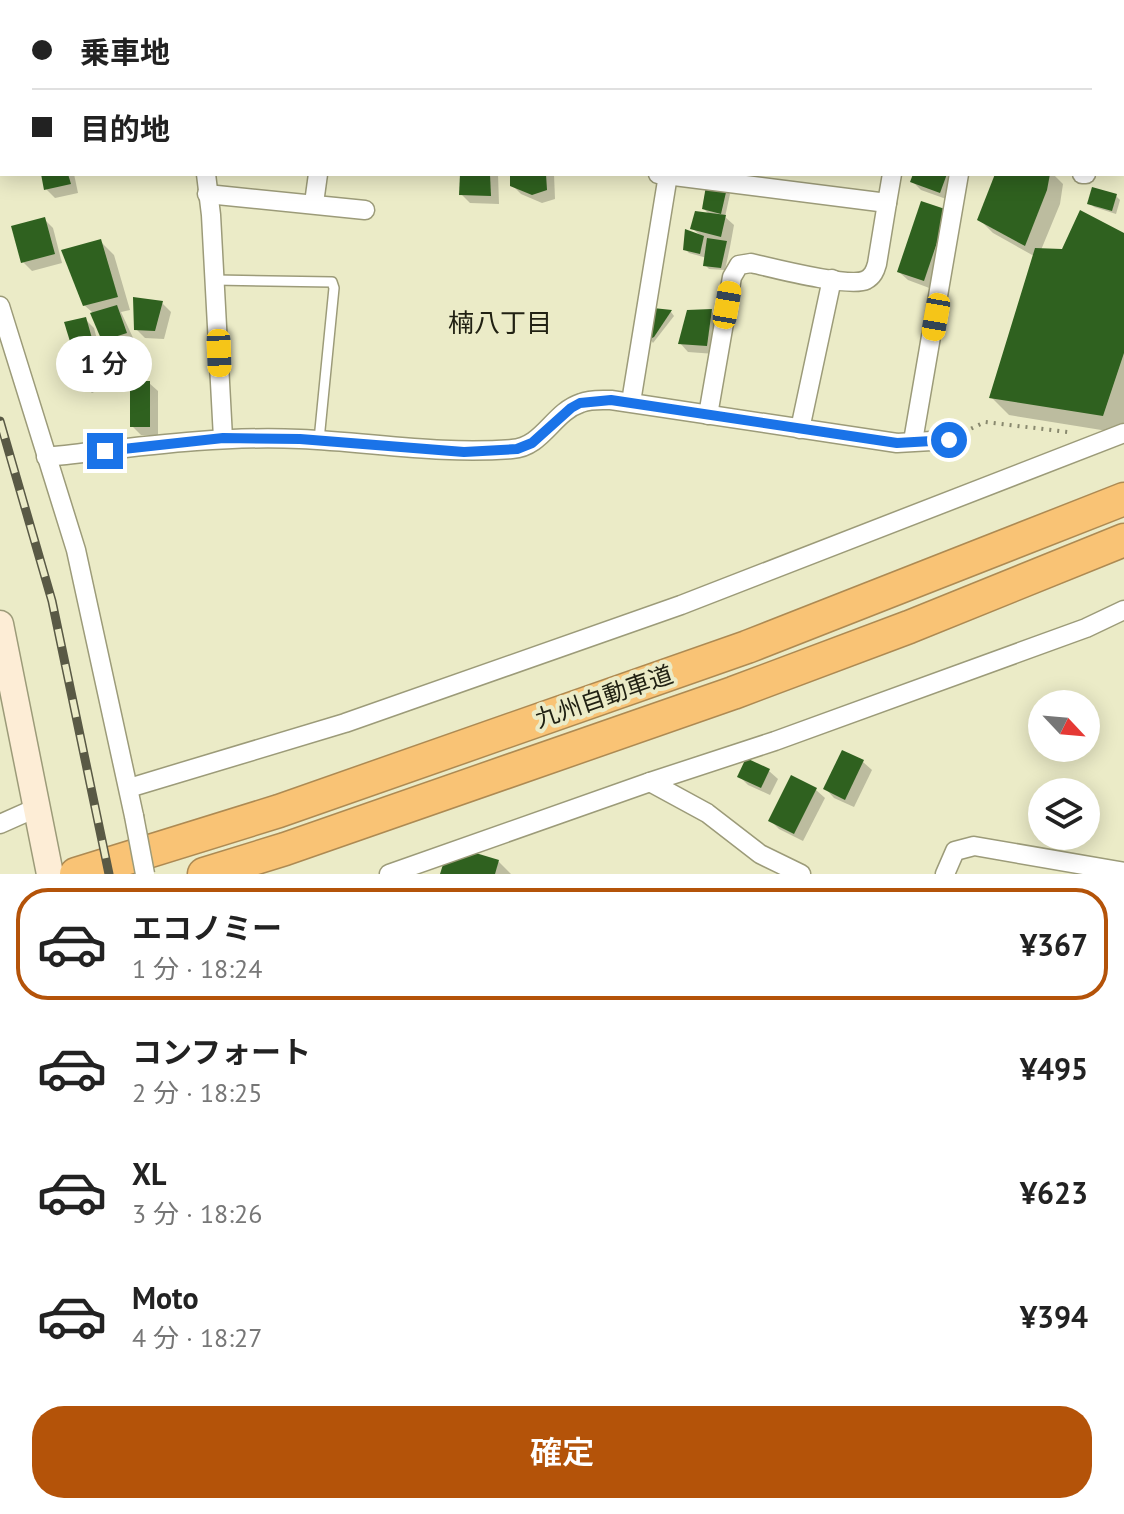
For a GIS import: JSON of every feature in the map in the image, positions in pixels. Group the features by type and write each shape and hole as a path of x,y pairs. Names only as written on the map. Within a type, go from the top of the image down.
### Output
{"highway":[{"name":"九州自動車道","path":"76,874 279,811 747,647 1124,499"},
{"name":"九州自動車道","path":"204,874 285,849 733,693 909,627 1124,540"}],"main road":[{"path":"0,624 50,874"}],"street":[{"path":"206,176 223,438"},
{"path":"314,203 318,176"},
{"path":"631,402 663,176"},
{"path":"671,176 887,203"},
{"path":"708,415 732,277 739,265 751,263 856,283 869,278 874,273 892,176"},
{"path":"913,441 959,176"},
{"path":"207,194 365,210"},
{"path":"800,429 832,279"},
{"path":"0,306 76,550 145,874"},
{"path":"46,457 223,438 319,441 464,452 517,449 532,443 580,403 611,400 897,443 949,440"},
{"path":"129,788 345,723 681,605 1124,433"},
{"path":"389,874 775,741 1086,628 1124,610"},
{"path":"650,782 707,813 760,854 801,874"},
{"path":"0,824 36,808"},
{"path":"945,874 955,851 974,846 1124,872"}],"lane":[{"path":"215,280 332,282 334,288 319,441"}],"path":[{"path":"949,440 985,422 1071,432"}],"building":[{"path":"41,176 69,176 71,184 44,190"},
{"path":"460,176 490,176 491,196 459,195"},
{"path":"510,176 546,176 547,190 532,195 510,186"},
{"path":"912,176 946,176 940,193 910,182"},
{"path":"994,176 1050,176 1025,246 977,220"},
{"path":"706,186 727,188 721,214 702,209"},
{"path":"1092,187 1117,194 1112,211 1087,204"},
{"path":"921,201 948,210 924,281 897,272"},
{"path":"1080,210 1124,233 1124,353 1103,416 989,398 1035,248 1062,249"},
{"path":"695,211 726,215 721,237 690,229"},
{"path":"45,217 55,254 21,263 11,226"},
{"path":"685,229 704,236 700,254 683,250"},
{"path":"707,238 727,241 721,268 703,266"},
{"path":"101,239 118,297 83,306 61,250"},
{"path":"133,297 163,301 155,331 134,330"},
{"path":"117,305 127,333 102,341 90,313"},
{"path":"653,308 672,310 654,337 648,340"},
{"path":"712,309 707,346 678,344 687,310"},
{"path":"86,317 93,342 72,348 64,322"},
{"path":"95,350 102,377 81,386 72,354"},
{"path":"130,381 150,381 150,427 130,427"},
{"path":"842,750 864,760 845,800 823,789"},
{"path":"746,758 770,769 761,788 737,777"},
{"path":"791,775 817,788 794,834 768,821"},
{"path":"449,845 499,860 495,874 440,874"}],"railway":[{"path":"0,421 52,601 109,874"}],"district":[{"name":"楠八丁目","path":"500,323"}],"route":[{"path":"105,451 223,438 300,439 464,452 517,449 532,443 580,403 611,400 897,443 949,440"}]}
